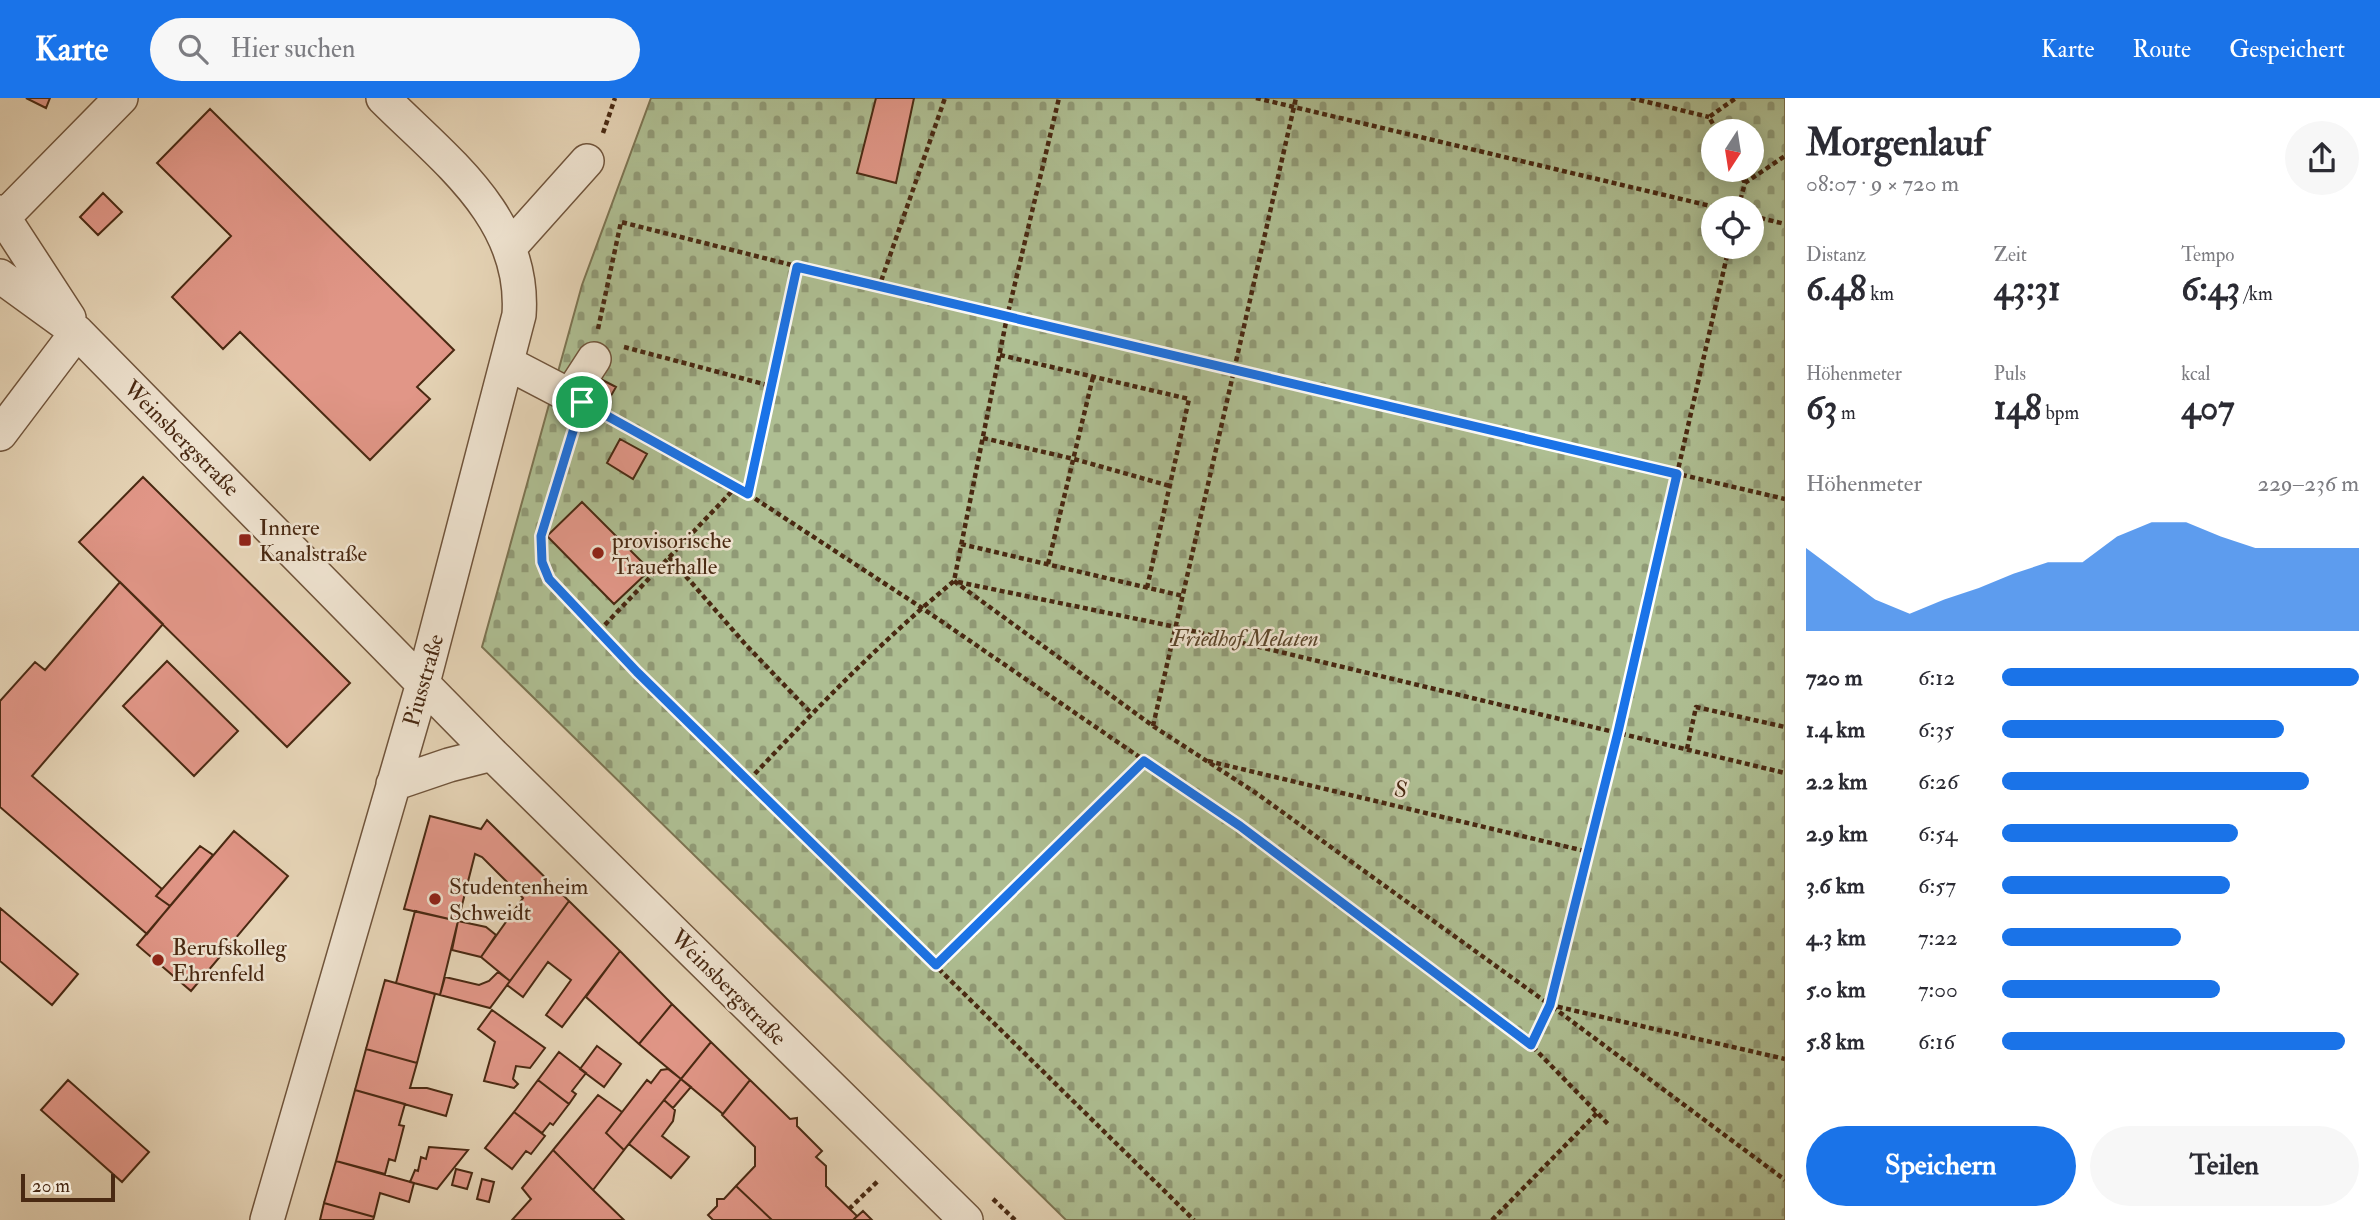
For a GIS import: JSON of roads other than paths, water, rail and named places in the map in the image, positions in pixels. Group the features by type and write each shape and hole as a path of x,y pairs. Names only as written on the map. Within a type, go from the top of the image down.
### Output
{"street":[{"path":"2,214 121,98"},
{"name":"Piusstraße","path":"267,1220 424,683 508,363 520,306 510,247 486,203 383,98"},
{"path":"510,247 587,161"},
{"name":"Weinsbergstraße","path":"2,214 77,332"},
{"name":"Weinsbergstraße","path":"0,276 77,332 492,754 966,1220"},
{"path":"0,434 77,332"},
{"path":"508,363 576,399 602,348"},
{"path":"393,784 492,754"}],"place":[{"name":"Innere Kanalstraße","path":"245,540"},
{"name":"provisorische Trauerhalle","path":"598,553"},
{"name":"Studentenheim Schweidt","path":"435,899"},
{"name":"Berufskolleg Ehrenfeld","path":"158,960"}],"park label":[{"name":"Friedhof Melaten","path":"1245,638"}]}
